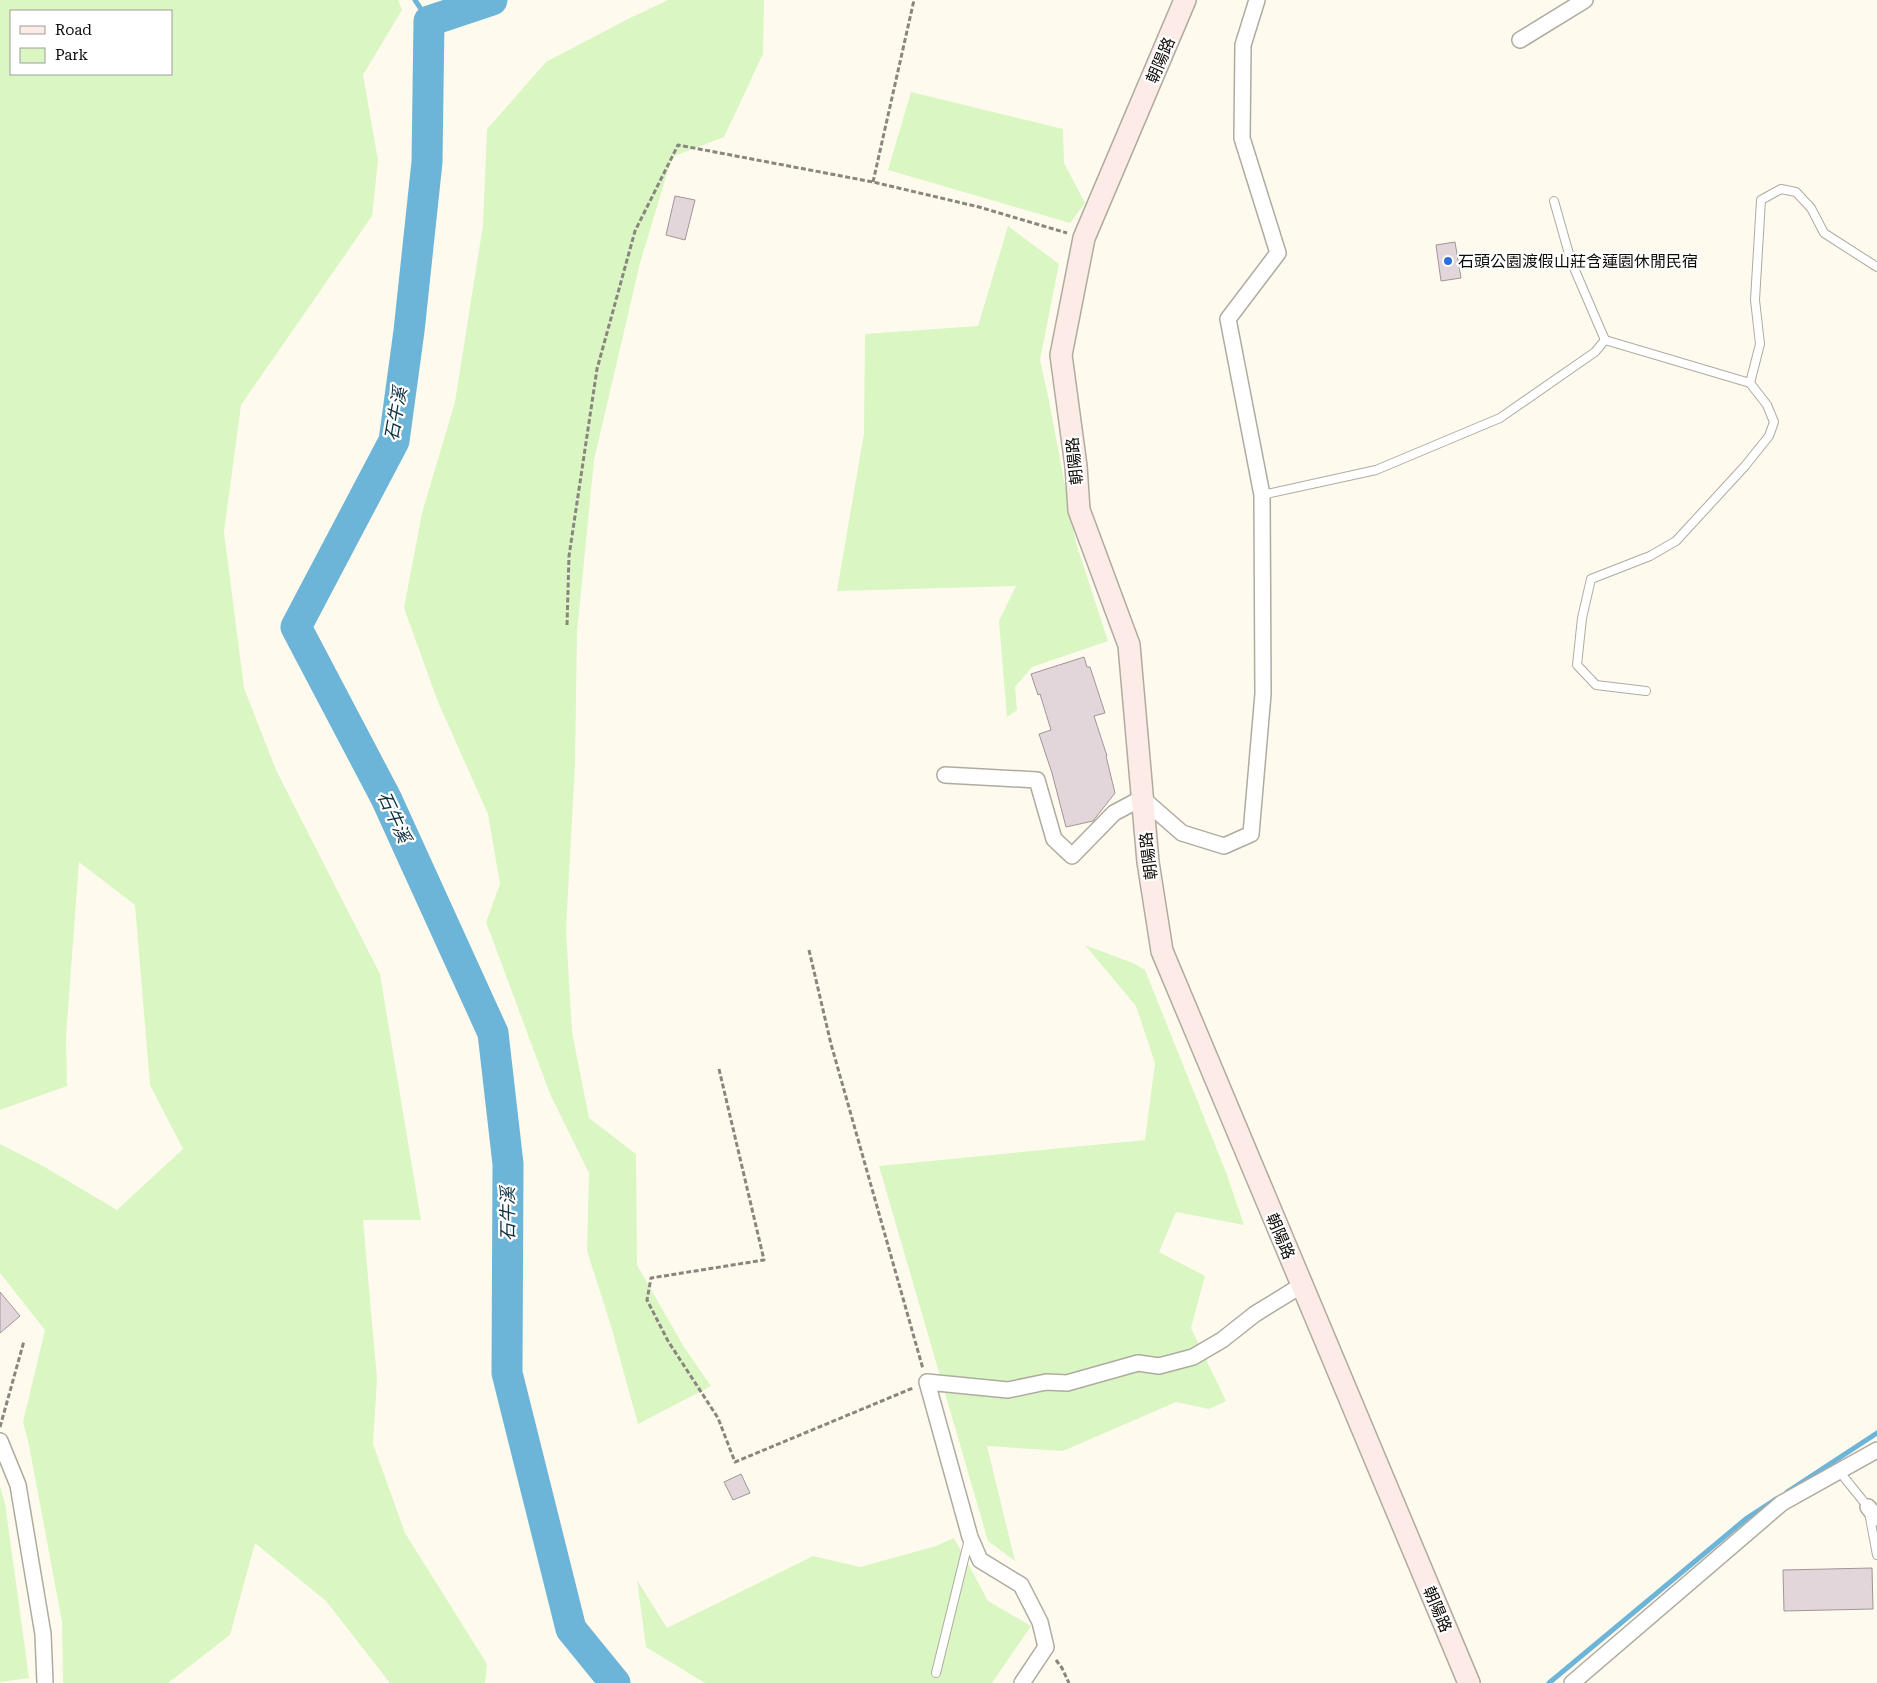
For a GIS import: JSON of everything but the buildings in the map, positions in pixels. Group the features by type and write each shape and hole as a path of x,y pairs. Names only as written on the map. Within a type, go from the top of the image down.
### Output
{"main road":[{"name":"朝陽路","path":"1185,0 1084,238 1061,354 1076,466 1079,510 1130,645 1148,862 1162,951 1469,1683"}],"street":[{"path":"945,775 1037,780 1054,840 1072,856 1114,813 1142,798 1182,833 1224,846 1251,834 1264,694 1262,496 1228,319 1278,253 1242,138 1242,45 1256,0"},
{"path":"1520,40 1585,0"},
{"path":"1022,1683 1046,1647 1040,1622 1021,1585 980,1560 970,1537 927,1382 1008,1390 1046,1382 1066,1383 1138,1363 1158,1366 1193,1358 1222,1340 1255,1314 1302,1285"},
{"path":"0,1441 18,1485 44,1634 45,1683"},
{"path":"1572,1683 1782,1503 1877,1450"}],"lane":[{"path":"1750,383 1760,344 1755,300 1761,200 1781,189 1796,192 1811,208 1824,232 1877,267"},
{"path":"1554,201 1571,261 1605,340"},
{"path":"1262,496 1376,470 1500,418 1595,352 1605,340"},
{"path":"1605,340 1750,383 1766,405 1774,422 1769,436 1745,466 1676,541 1650,556 1591,579 1582,618 1577,665 1596,685 1646,691"},
{"path":"1839,1471 1872,1513 1877,1555"},
{"path":"936,1673 970,1537"}],"path":[{"path":"873,182 914,0"},
{"path":"567,625 569,556 597,369 635,231 678,144 873,182 979,207 1084,238"},
{"path":"719,1069 764,1260 651,1278 647,1300 668,1341 718,1418 735,1462 927,1382 831,1044 809,950"},
{"path":"0,1428 24,1341"},
{"path":"1046,1647 1062,1668 1070,1683"}],"green space":[{"path":"0,0 398,0 402,10 363,75 378,160 372,216 241,405 224,532 244,688 276,770 380,974 421,1220 363,1220 377,1379 373,1444 405,1533 487,1664 485,1683 390,1683 326,1601 255,1543 230,1635 168,1683 63,1683 62,1622 23,1422 45,1330 0,1273 0,1144 43,1166 117,1210 183,1149 150,1085 135,905 79,862 66,1036 67,1086 0,1110"},
{"path":"668,0 764,0 763,54 724,137 672,157 640,263 594,460 577,632 575,763 566,930 572,1032 589,1118 636,1154 637,1265 684,1347 711,1386 638,1424 611,1326 587,1251 589,1173 550,1094 486,922 500,884 488,814 438,702 404,608 422,513 455,402 483,225 487,129 546,62"},
{"path":"911,92 1063,129 1064,163 1085,203 1070,223 888,170"},
{"path":"1008,226 1059,264 1040,360 1076,543 1108,641 1032,667 1015,687 1017,710 1007,717 999,621 1016,586 837,591 864,433 865,334 978,326"},
{"path":"1085,945 1133,963 1145,970 1226,1172 1244,1225 1176,1212 1159,1252 1205,1276 1191,1328 1226,1401 1209,1409 1176,1402 1063,1451 987,1446 1015,1561 988,1541 879,1166 1145,1140 1155,1063 1136,1006"},
{"path":"0,1487 5,1503 29,1678 0,1682"},
{"path":"954,1538 988,1601 1031,1626 992,1683 705,1683 646,1647 637,1580 667,1628 813,1556 860,1567 936,1546"}],"waterway":[{"path":"415,0 429,21"},
{"name":"石牛溪","path":"492,0 429,21 427,162 409,331 394,441 296,627 386,798 493,1033 508,1164 507,1373 571,1629 615,1683"},
{"path":"1787,1492 1877,1433"},
{"path":"1549,1683 1747,1518 1776,1499"}],"place":[{"name":"石頭公園渡假山莊含蓮園休閒民宿","path":"1448,261"}]}
